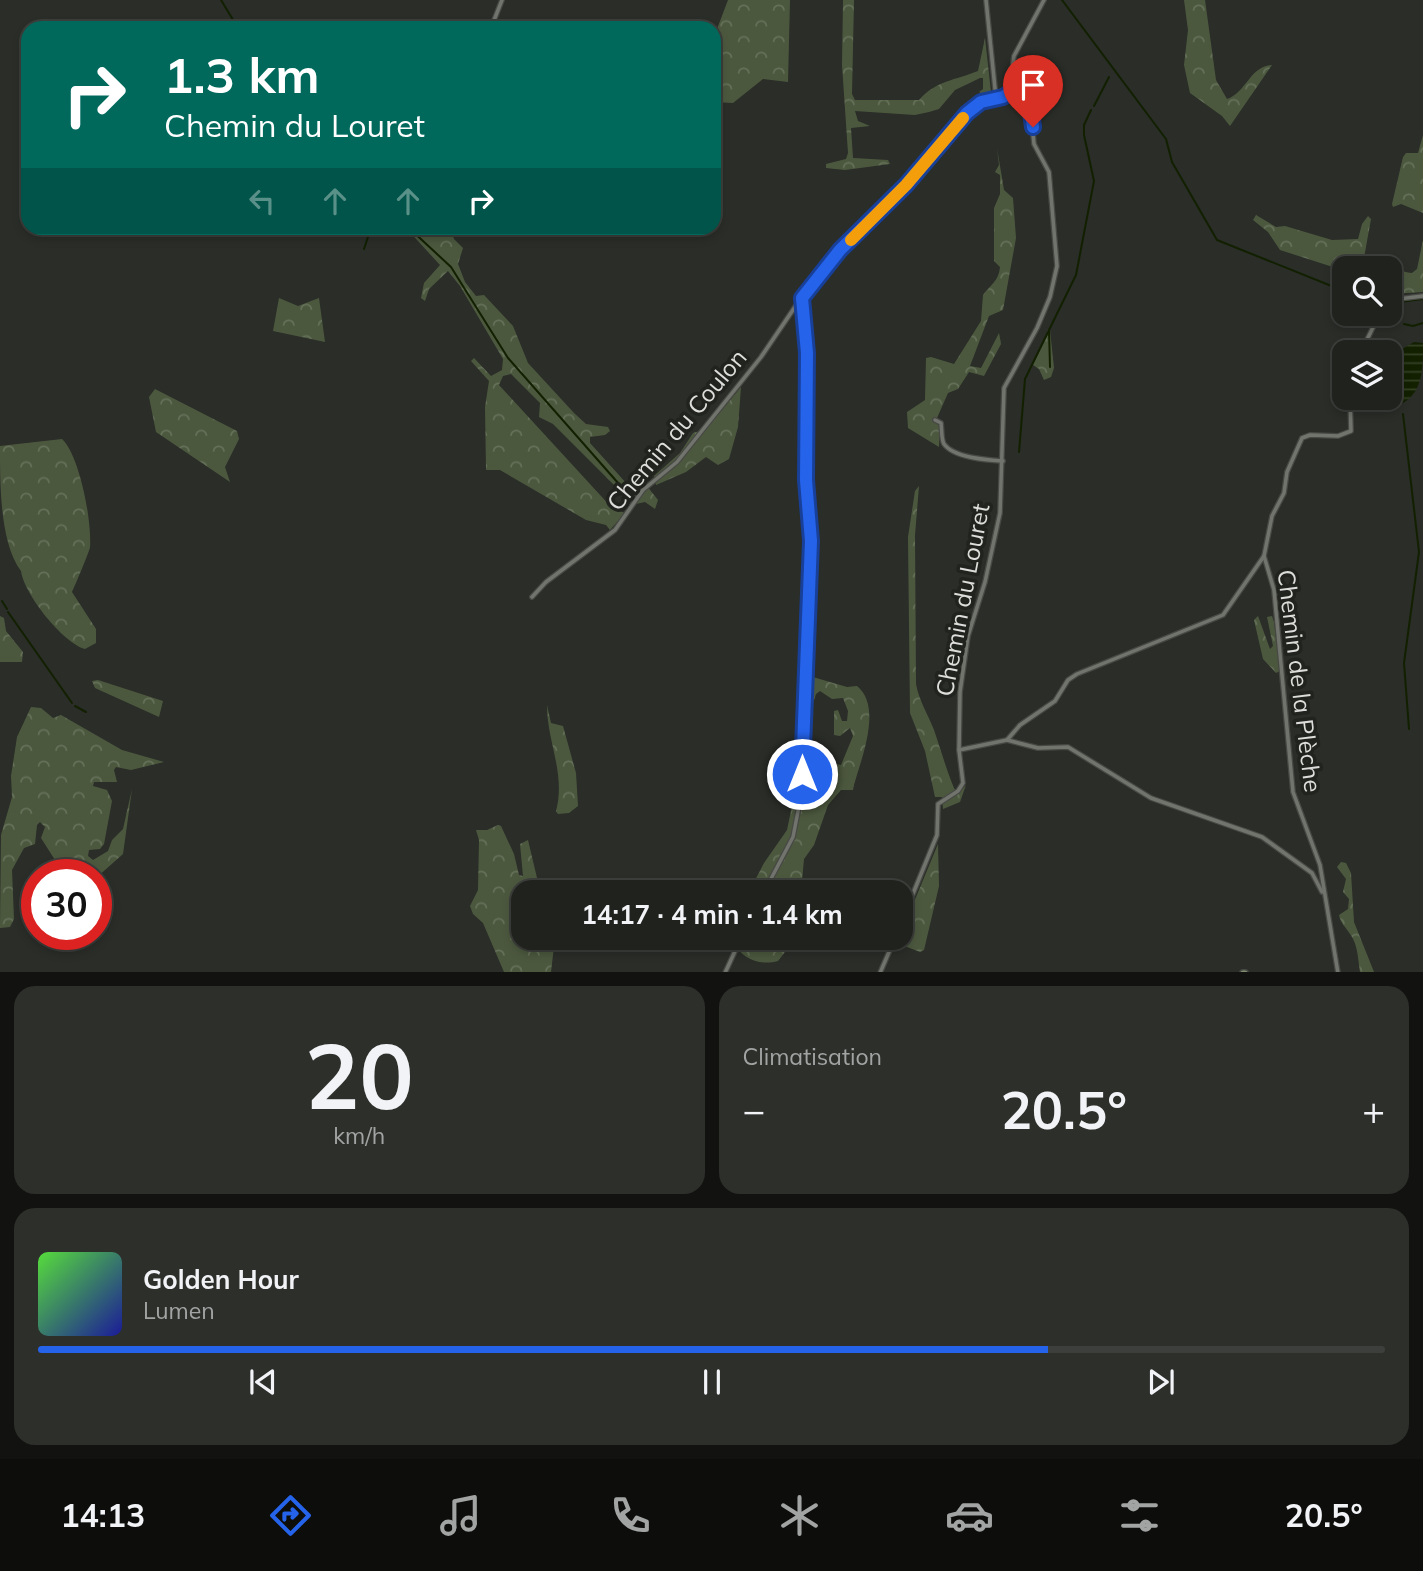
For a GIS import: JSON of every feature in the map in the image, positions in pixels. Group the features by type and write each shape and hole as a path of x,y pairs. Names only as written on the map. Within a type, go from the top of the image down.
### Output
{"street":[{"path":"494,21 502,0"},
{"path":"986,0 996,98"},
{"name":"Chemin du Louret","path":"913,894 937,835 938,804 958,791 962,783 958,712 966,648 997,533 1003,461 1004,387 1031,342 1044,313 1058,255 1049,172 1034,144 1030,104 1017,88 1012,71 1014,56 1044,0"},
{"name":"Chemin du Coulon","path":"532,597 545,582 615,530 643,490 677,462 761,357 840,250 906,185 967,113 981,102 1017,88"},
{"path":"1402,298 1423,296"},
{"path":"770,880 793,837 802,791 802,708 811,541 806,480 807,353 802,298"},
{"path":"1007,740 1020,725 1055,701 1073,676 1223,614 1264,556 1272,516 1284,493 1287,472 1301,441 1310,435 1338,436 1351,431 1350,410"},
{"path":"935,420 941,423 943,442 948,448 976,458 1003,461"},
{"name":"Chemin de la Plèche","path":"1264,556 1273,590 1293,792 1317,855 1338,972"},
{"path":"959,750 1007,740 1038,748 1068,747 1087,762 1114,774 1151,798 1262,837 1312,873 1324,897"},
{"path":"725,972 735,950"},
{"path":"880,972 890,950"}],"green space":[{"path":"728,0 790,0 788,82 763,79 733,103 721,102 720,21"},
{"path":"843,0 854,0 852,94 855,100 919,100 939,85 978,71 985,38 991,92 984,95 979,92 983,89 983,78 980,78 955,90 939,109 929,112 915,115 855,111 858,121 870,126 851,128 853,158 888,160 890,164 845,170 826,168 826,164 846,159 848,153 842,65"},
{"path":"1184,0 1205,0 1216,80 1227,99 1239,91 1258,70 1272,65 1230,126 1222,116 1190,93 1184,65 1188,30"},
{"path":"1423,135 1423,213 1401,204 1393,207 1403,157 1406,153 1418,153"},
{"path":"997,148 1004,190 1013,198 1016,238 1003,310 989,316 970,366 981,368 999,333 1001,344 984,376 969,372 958,389 948,393 937,418 940,426 939,447 908,428 907,412 925,400 926,358 954,364 981,321 983,295 998,276 1000,267 994,261 994,208 1000,194 1000,175 995,172 999,165"},
{"path":"1256,215 1276,227 1285,226 1332,240 1358,239 1362,224 1368,216 1371,219 1364,256 1332,256 1332,267 1280,250 1268,232 1253,220"},
{"path":"412,235 453,235 463,248 458,264 465,282 476,296 484,295 513,326 528,363 574,413 586,424 608,427 610,431 605,435 590,437 590,443 627,484 633,487 643,481 658,500 655,509 645,502 636,504 630,501 553,424 539,417 540,403 511,374 503,376 499,385 612,508 625,513 610,530 606,525 586,520 500,470 486,470 485,407 489,381 471,361 474,358 491,376 502,370 503,359 460,286 448,271 429,289 425,301 421,298 424,283 440,265"},
{"path":"1423,240 1423,292 1402,293 1402,270 1412,273 1417,269"},
{"path":"279,298 298,306 319,298 325,342 273,331"},
{"path":"1050,330 1054,368 1051,377 1044,380 1039,369 1033,365"},
{"path":"741,387 738,427 729,459 718,465 706,457 686,472 656,485 654,476 680,453 693,433 706,429"},
{"path":"155,389 237,431 239,439 225,467 230,482 156,432 149,397"},
{"path":"62,439 79,474 89,522 90,547 72,592 96,629 96,643 85,649 66,638 56,628 29,592 9,545 3,513 0,446"},
{"path":"919,486 915,535 916,684 954,788 958,794 966,785 960,802 943,809 942,797 935,797 925,751 910,713 908,537 915,491"},
{"path":"0,616 4,618 6,631 23,652 22,662 0,662"},
{"path":"1258,616 1270,649 1273,646 1267,617 1272,616 1274,622 1280,671 1276,673 1263,659 1254,620"},
{"path":"806,675 847,687 857,686 865,695 868,734 853,790 841,790 828,805 814,845 804,859 802,880 755,880 787,830 799,772 805,767 823,768 827,762 841,765 853,736 850,728 840,736 834,735 834,711 838,710 842,721 847,721 848,711 843,698 832,699 820,691 813,703 805,706"},
{"path":"98,680 163,701 159,717 95,688 92,681"},
{"path":"547,705 551,723 563,726 576,773 578,806 569,813 558,814 556,811 558,771"},
{"path":"31,707 41,708 53,718 61,715 122,750 164,762 131,770 116,767 114,770 117,782 94,782 93,786 107,790 112,801 104,844 100,849 89,850 88,856 92,859 54,859 41,838 45,827 40,822 37,825 35,844 24,848 12,870 14,919 10,927 0,928 1,835 12,797 11,776 17,737"},
{"path":"132,789 123,854 112,864 112,859 95,859 108,851 112,840 123,829"},
{"path":"501,826 514,854 519,875 523,876 520,844 528,840 537,878 541,880 511,880 511,950 554,950 551,972 504,972 483,923 473,914 470,906 478,890 479,840 476,830"},
{"path":"938,844 939,886 924,950 920,952 913,949 913,904"},
{"path":"1341,862 1346,863 1351,873 1354,922 1374,972 1360,972 1355,942 1339,915 1348,909 1349,899 1343,892 1346,879 1337,867"},
{"path":"739,950 787,950 778,961 765,963 752,960"}],"shaded area":[{"path":"1414,342 1423,343 1419,384 1402,404 1402,349"}],"waterway":[{"path":"221,0 234,21"},
{"path":"1062,0 1166,139 1172,162 1217,240 1332,286"},
{"path":"1094,106 1109,77"},
{"path":"1050,367 1049,330 1076,275 1094,181 1084,135 1084,125 1091,110"},
{"path":"417,235 451,267 508,358 626,492 635,493"},
{"path":"364,249 368,237"},
{"path":"1402,302 1423,299"},
{"path":"1404,324 1413,326 1423,323"},
{"path":"1019,452 1025,379 1048,332"},
{"path":"1403,414 1419,552 1404,663 1409,729"},
{"path":"2,601 7,609"},
{"path":"8,612 72,703"},
{"path":"75,706 86,712"}],"slow traffic":[{"path":"851,240 906,185 963,118"}],"route":[{"path":"802,774 802,708 811,541 806,480 807,353 802,298 840,250 906,185 977,104 1003,97 1017,88 1030,104 1033,127"}]}
